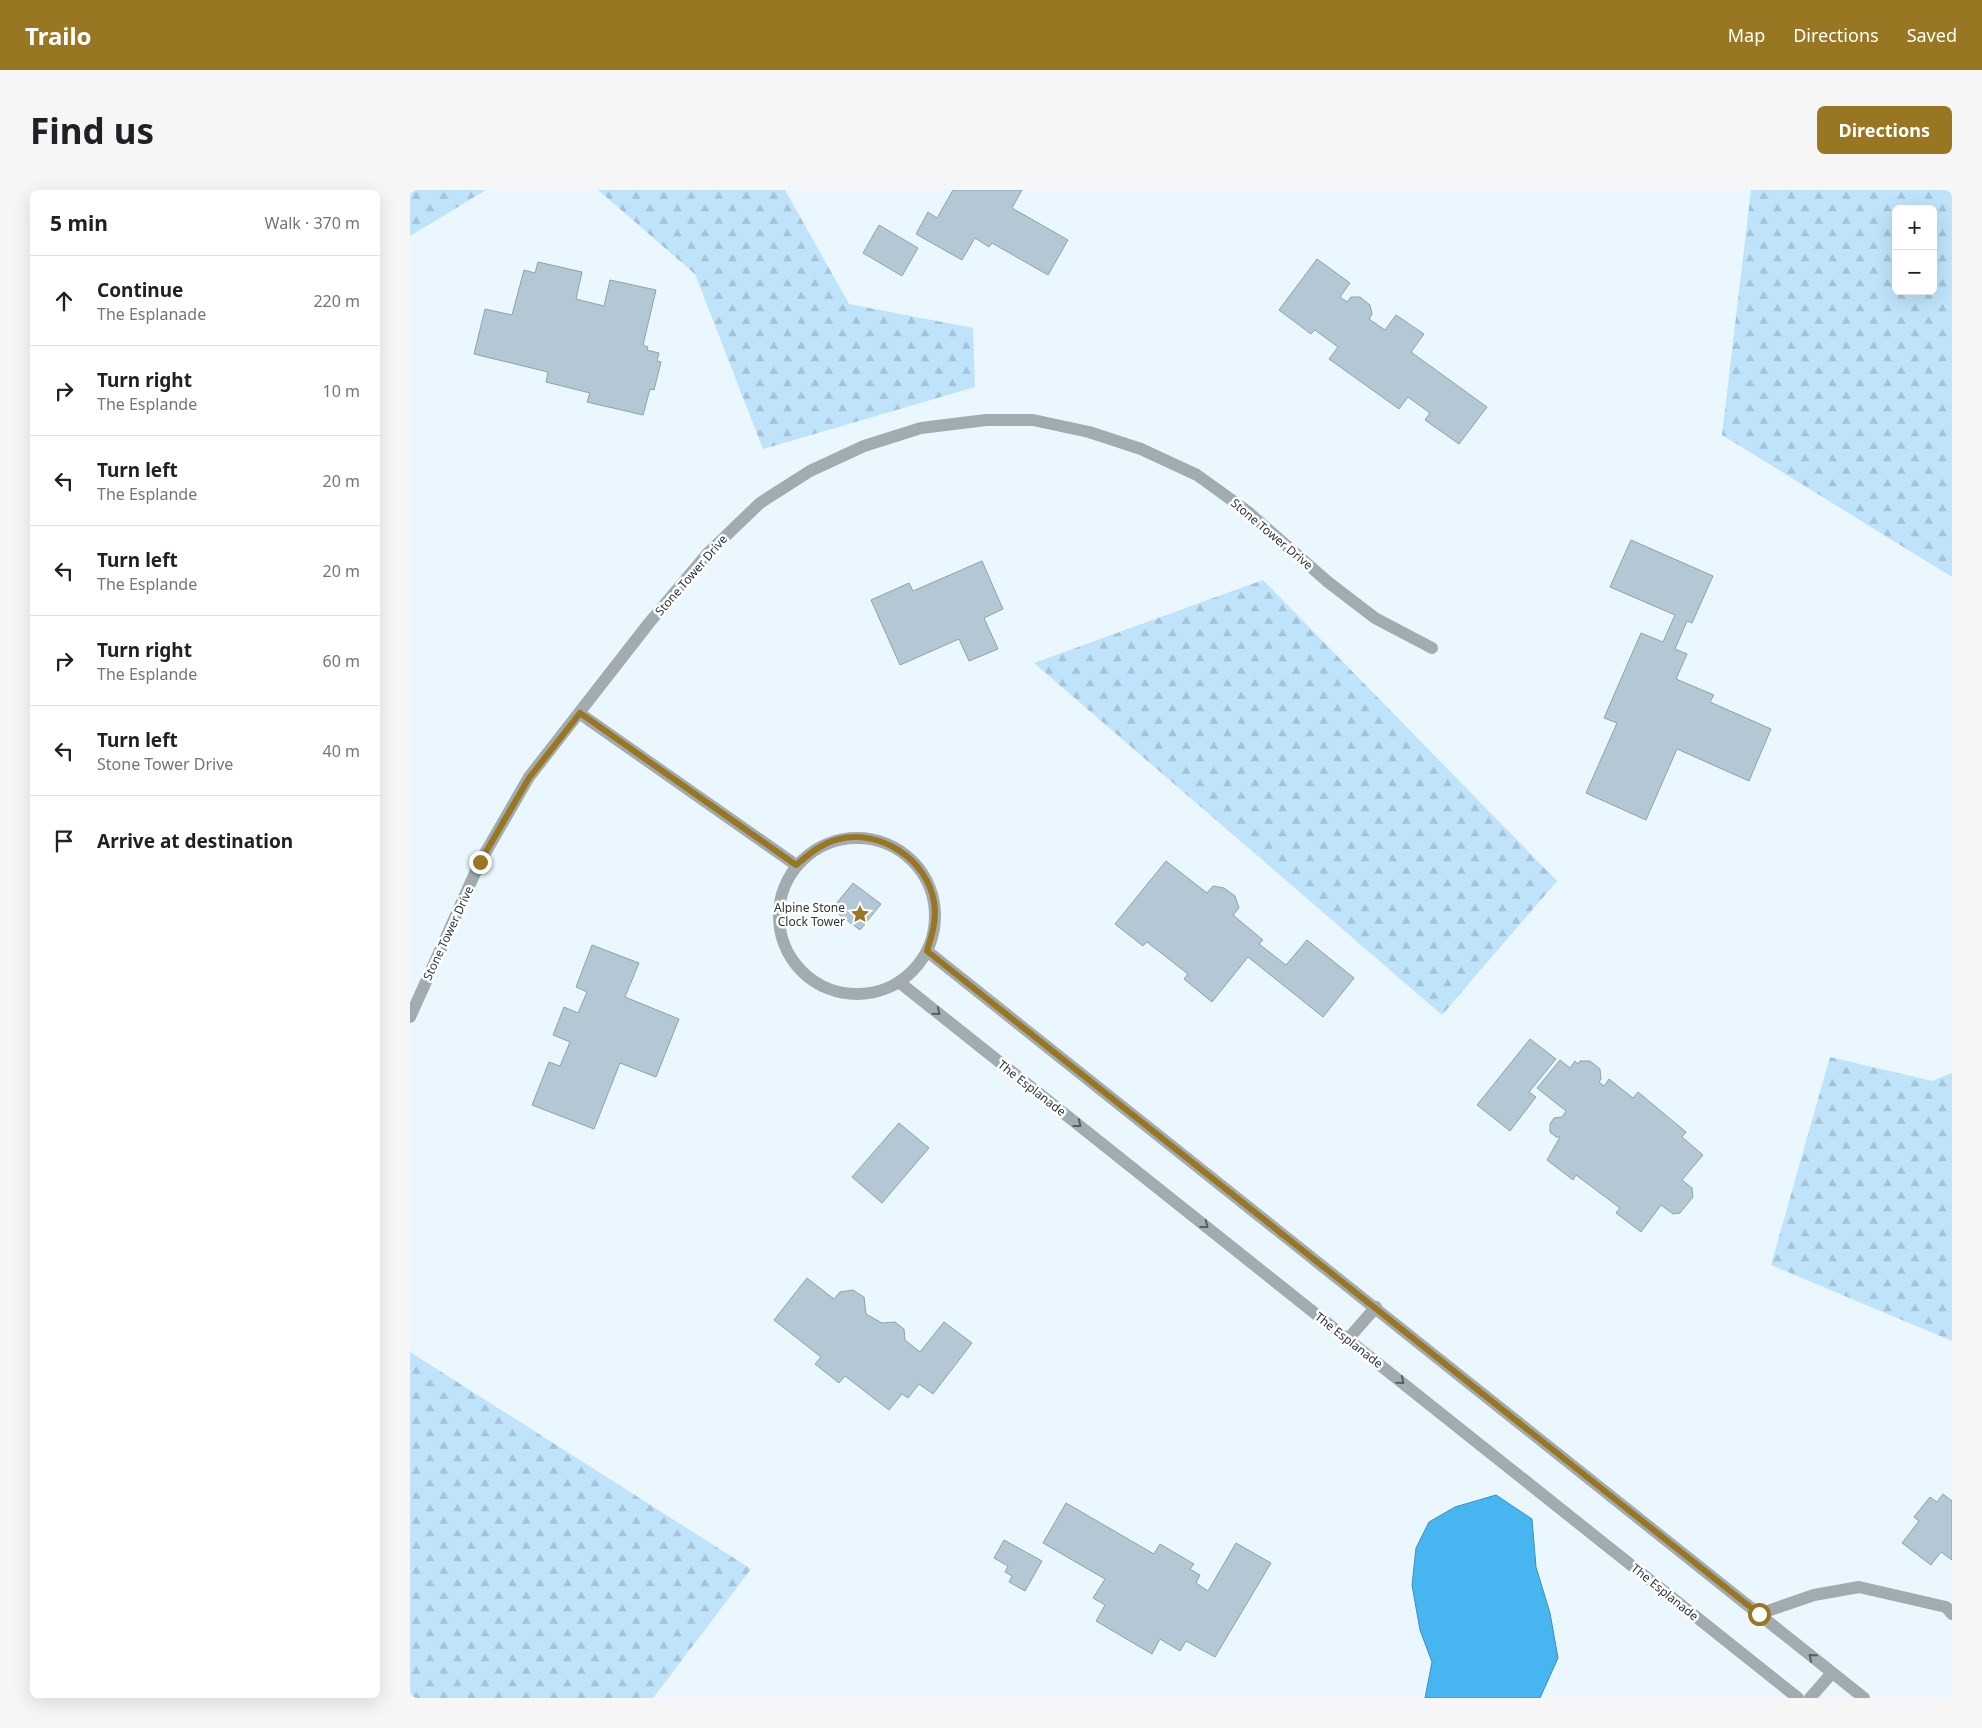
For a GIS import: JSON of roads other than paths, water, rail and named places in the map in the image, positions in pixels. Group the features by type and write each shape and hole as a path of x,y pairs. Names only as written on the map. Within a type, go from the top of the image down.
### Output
{"street":[{"name":"Stone Tower Drive","path":"410,1017 480,862 529,778 649,623 707,554 760,503 810,471 864,446 921,428 986,420 1033,420 1089,432 1140,449 1197,475 1248,511 1328,582 1375,618 1432,648"},
{"path":"580,713 796,865"},
{"path":"864,838 889,844 910,858 926,878 934,901 935,926 927,951 915,968 899,982 876,992 851,994 827,988 806,976 790,958 780,934 778,910 783,886 796,865 816,848 839,839 864,838"},
{"path":"927,951 1376,1307 1864,1698"},
{"name":"The Esplanade","path":"899,982 1798,1698"},
{"path":"1348,1339 1376,1307"},
{"path":"1759,1614 1814,1595 1859,1587 1946,1607 1952,1614"},
{"path":"1810,1698 1832,1673"}],"water":[{"path":"1496,1495 1532,1519 1536,1567 1550,1613 1558,1658 1540,1698 1425,1698 1432,1662 1420,1630 1412,1585 1416,1548 1429,1522 1455,1507"}],"place":[{"name":"Alpine Stone Clock Tower","path":"860,914"}]}
